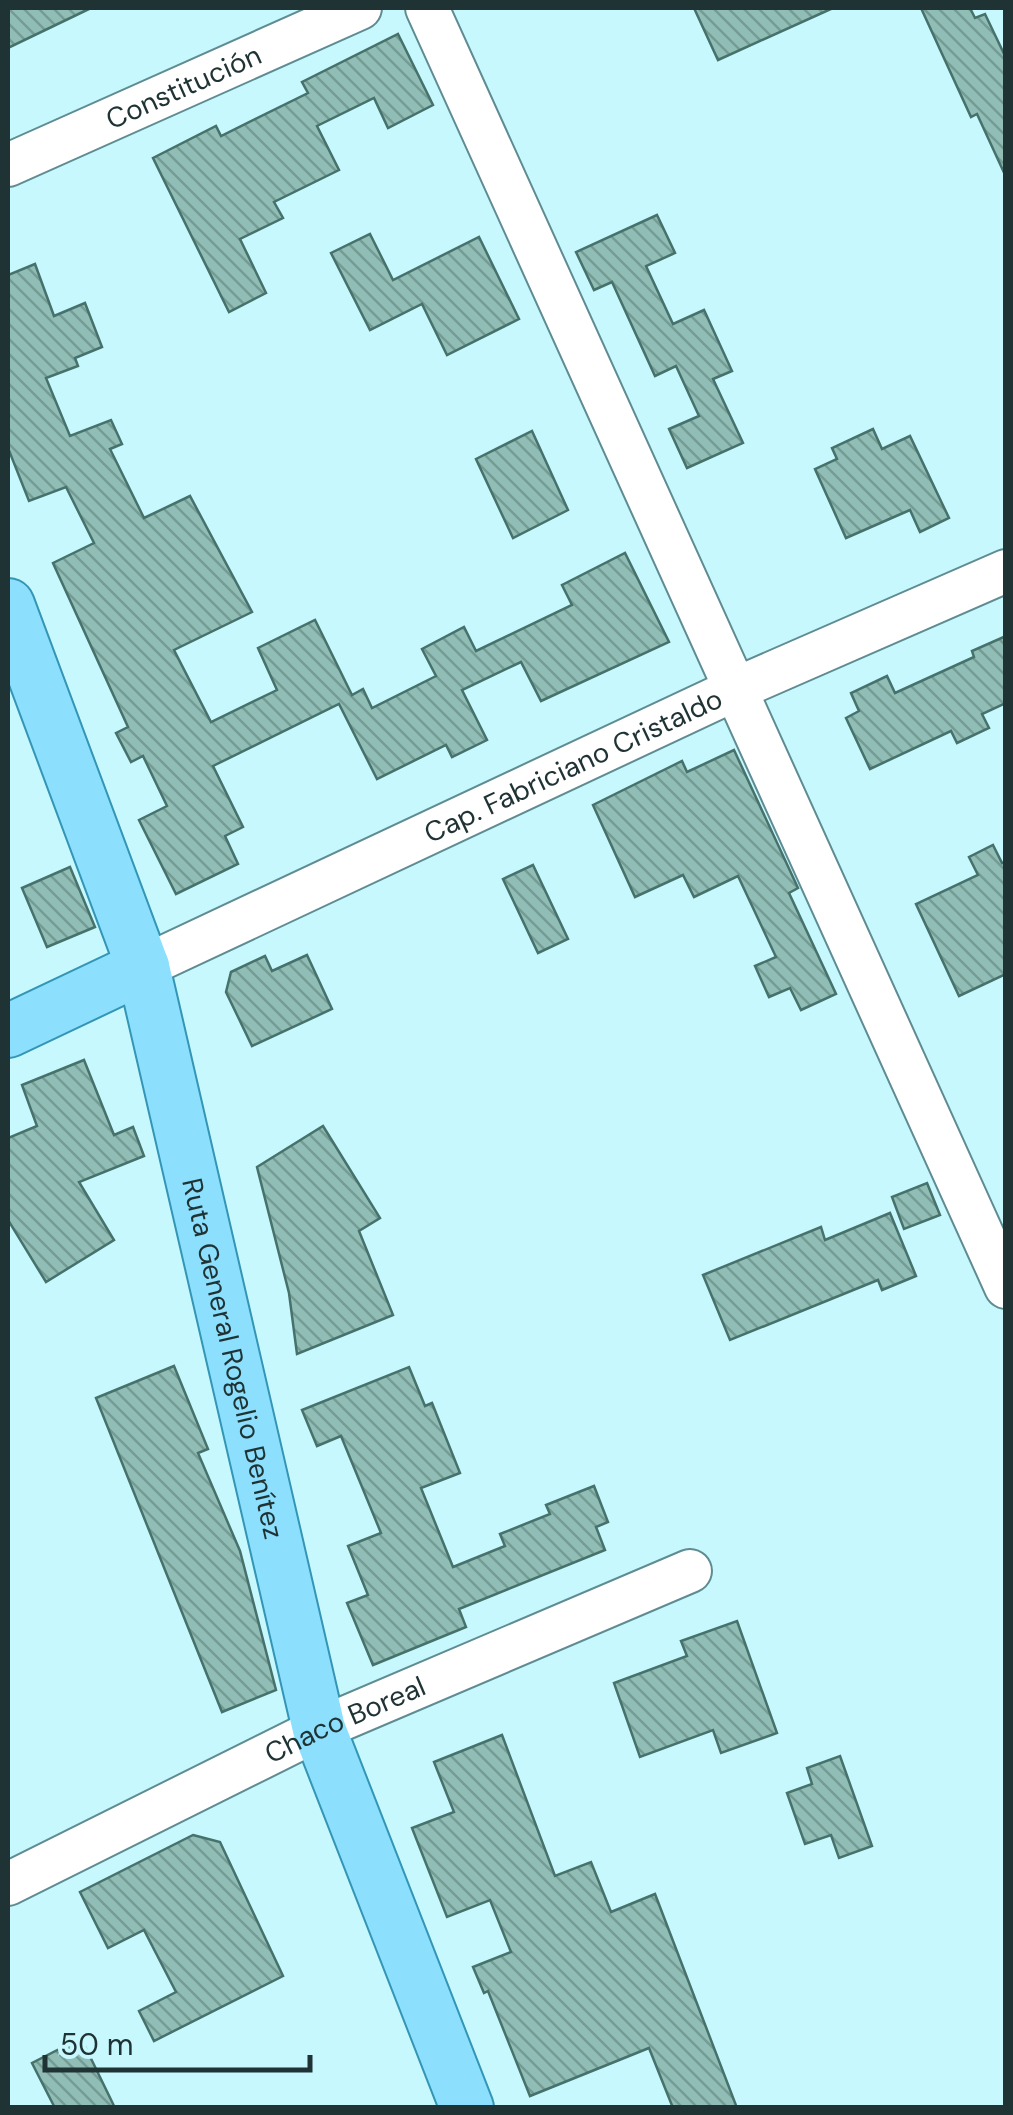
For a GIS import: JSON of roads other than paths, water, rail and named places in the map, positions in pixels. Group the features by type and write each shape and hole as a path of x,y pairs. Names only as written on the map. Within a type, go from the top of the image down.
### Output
{"main road":[{"name":"Ruta General Rogelio Benítez","path":"8,605 143,967 319,1729 467,2108"},
{"path":"8,1031 143,967"}],"street":[{"name":"Constitución","path":"8,165 360,8"},
{"path":"426,8 738,688 1006,1288"},
{"name":"Cap. Fabriciano Cristaldo","path":"143,967 738,688 1006,571"},
{"name":"Chaco Boreal","path":"8,1884 319,1729 690,1571"}]}
